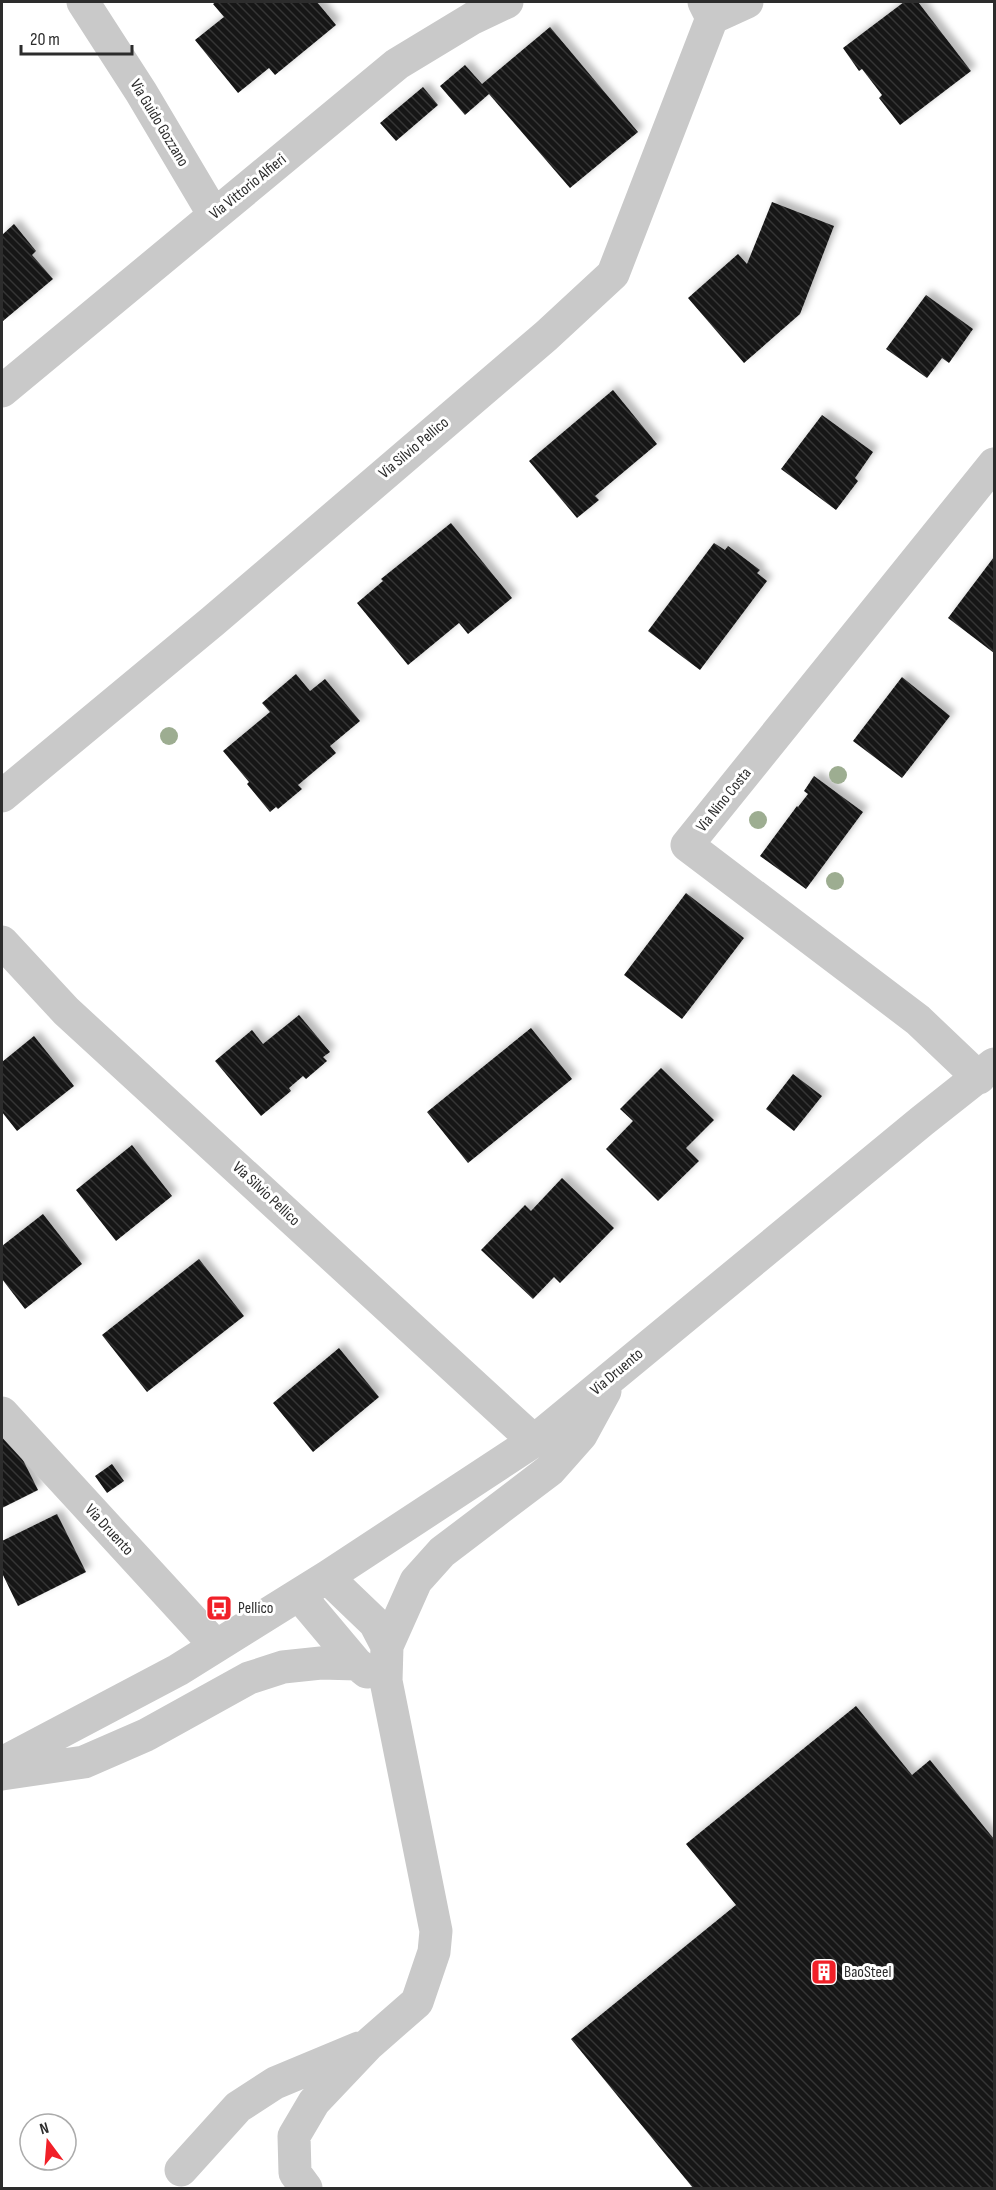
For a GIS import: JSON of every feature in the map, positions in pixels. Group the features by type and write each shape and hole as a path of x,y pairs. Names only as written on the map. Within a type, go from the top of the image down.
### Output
{"street":[{"name":"Via Guido Gozzano","path":"83,2 141,92 214,215"},
{"name":"Via Vittorio Alfieri","path":"2,391 397,64 473,18 507,2"},
{"path":"708,10 747,2"},
{"name":"Via Silvio Pellico","path":"2,796 213,621 546,336 613,274 708,10"},
{"name":"Via Nino Costa","path":"987,1071 687,845 994,464"},
{"name":"Via Silvio Pellico","path":"2,942 66,1011 534,1441"},
{"name":"Via Druento","path":"2,1763 178,1670 216,1647 534,1441 922,1121 987,1071"},
{"path":"306,2188 295,2173 294,2136 314,2102 369,2044 417,2002 434,1952 436,1931 386,1681 387,1646 417,1581 442,1552 550,1470 581,1435 613,1376"},
{"name":"Via Druento","path":"2,1413 216,1647"},
{"path":"327,1577 375,1623 387,1646"},
{"path":"299,1595 357,1664 370,1674 386,1681"},
{"path":"2,1774 84,1761 146,1735 249,1678 283,1667 321,1663 357,1664"},
{"path":"181,2170 238,2107 275,2083 369,2044"}],"building":[{"path":"216,2 317,2 336,25 275,75 269,68 238,93 195,40 224,17 213,4"},
{"path":"904,2 918,2 971,71 900,125 879,98 882,95 862,69 859,71 843,48"},
{"path":"550,27 638,132 570,188 489,94 465,115 440,86 465,65 482,84"},
{"path":"423,87 438,105 396,141 380,123"},
{"path":"772,202 834,226 800,314 744,363 688,298 738,254 747,264"},
{"path":"14,224 36,251 32,255 53,279 3,321 2,235"},
{"path":"926,295 973,329 949,363 942,358 927,378 886,349"},
{"path":"613,390 657,444 595,496 599,500 577,518 529,461"},
{"path":"822,415 873,452 855,478 858,481 836,510 781,469"},
{"path":"451,523 512,598 468,634 459,623 408,665 357,603 383,581 381,579"},
{"path":"714,543 725,550 728,546 760,570 757,573 767,581 700,670 648,631"},
{"path":"994,557 994,653 948,618"},
{"path":"296,674 310,691 325,679 360,721 330,746 336,753 298,785 302,789 278,809 276,807 270,812 223,751 270,712 262,703"},
{"path":"902,677 950,716 902,778 853,741"},
{"path":"814,776 863,812 806,889 760,856 808,794 804,791"},
{"path":"686,893 744,938 682,1019 624,975"},
{"path":"299,1015 330,1052 323,1057 327,1061 306,1079 303,1076 289,1088 291,1091 261,1116 215,1061 252,1030 263,1044"},
{"path":"531,1028 572,1079 468,1163 427,1112"},
{"path":"34,1036 74,1086 17,1131 2,1112 2,1062"},
{"path":"661,1068 714,1120 686,1148 699,1161 658,1201 606,1149 633,1121 620,1109"},
{"path":"793,1074 822,1096 794,1131 766,1109"},
{"path":"132,1145 172,1196 116,1241 76,1190"},
{"path":"562,1178 614,1228 560,1283 554,1277 533,1299 481,1250 525,1205 531,1211"},
{"path":"43,1214 82,1264 25,1309 2,1279 2,1246"},
{"path":"199,1259 244,1316 147,1392 102,1335"},
{"path":"339,1348 379,1397 313,1452 273,1403"},
{"path":"9,1432 38,1490 2,1508 2,1435"},
{"path":"112,1464 124,1481 107,1493 95,1476"},
{"path":"57,1514 86,1572 18,1606 2,1573 2,1541"},
{"name":"BaoSteel","path":"856,1706 912,1775 930,1760 994,1839 994,2188 693,2188 571,2039 736,1905 686,1844"}],"place":[{"name":"Pellico","path":"219,1608"},
{"name":"BaoSteel","path":"824,1972"}]}
